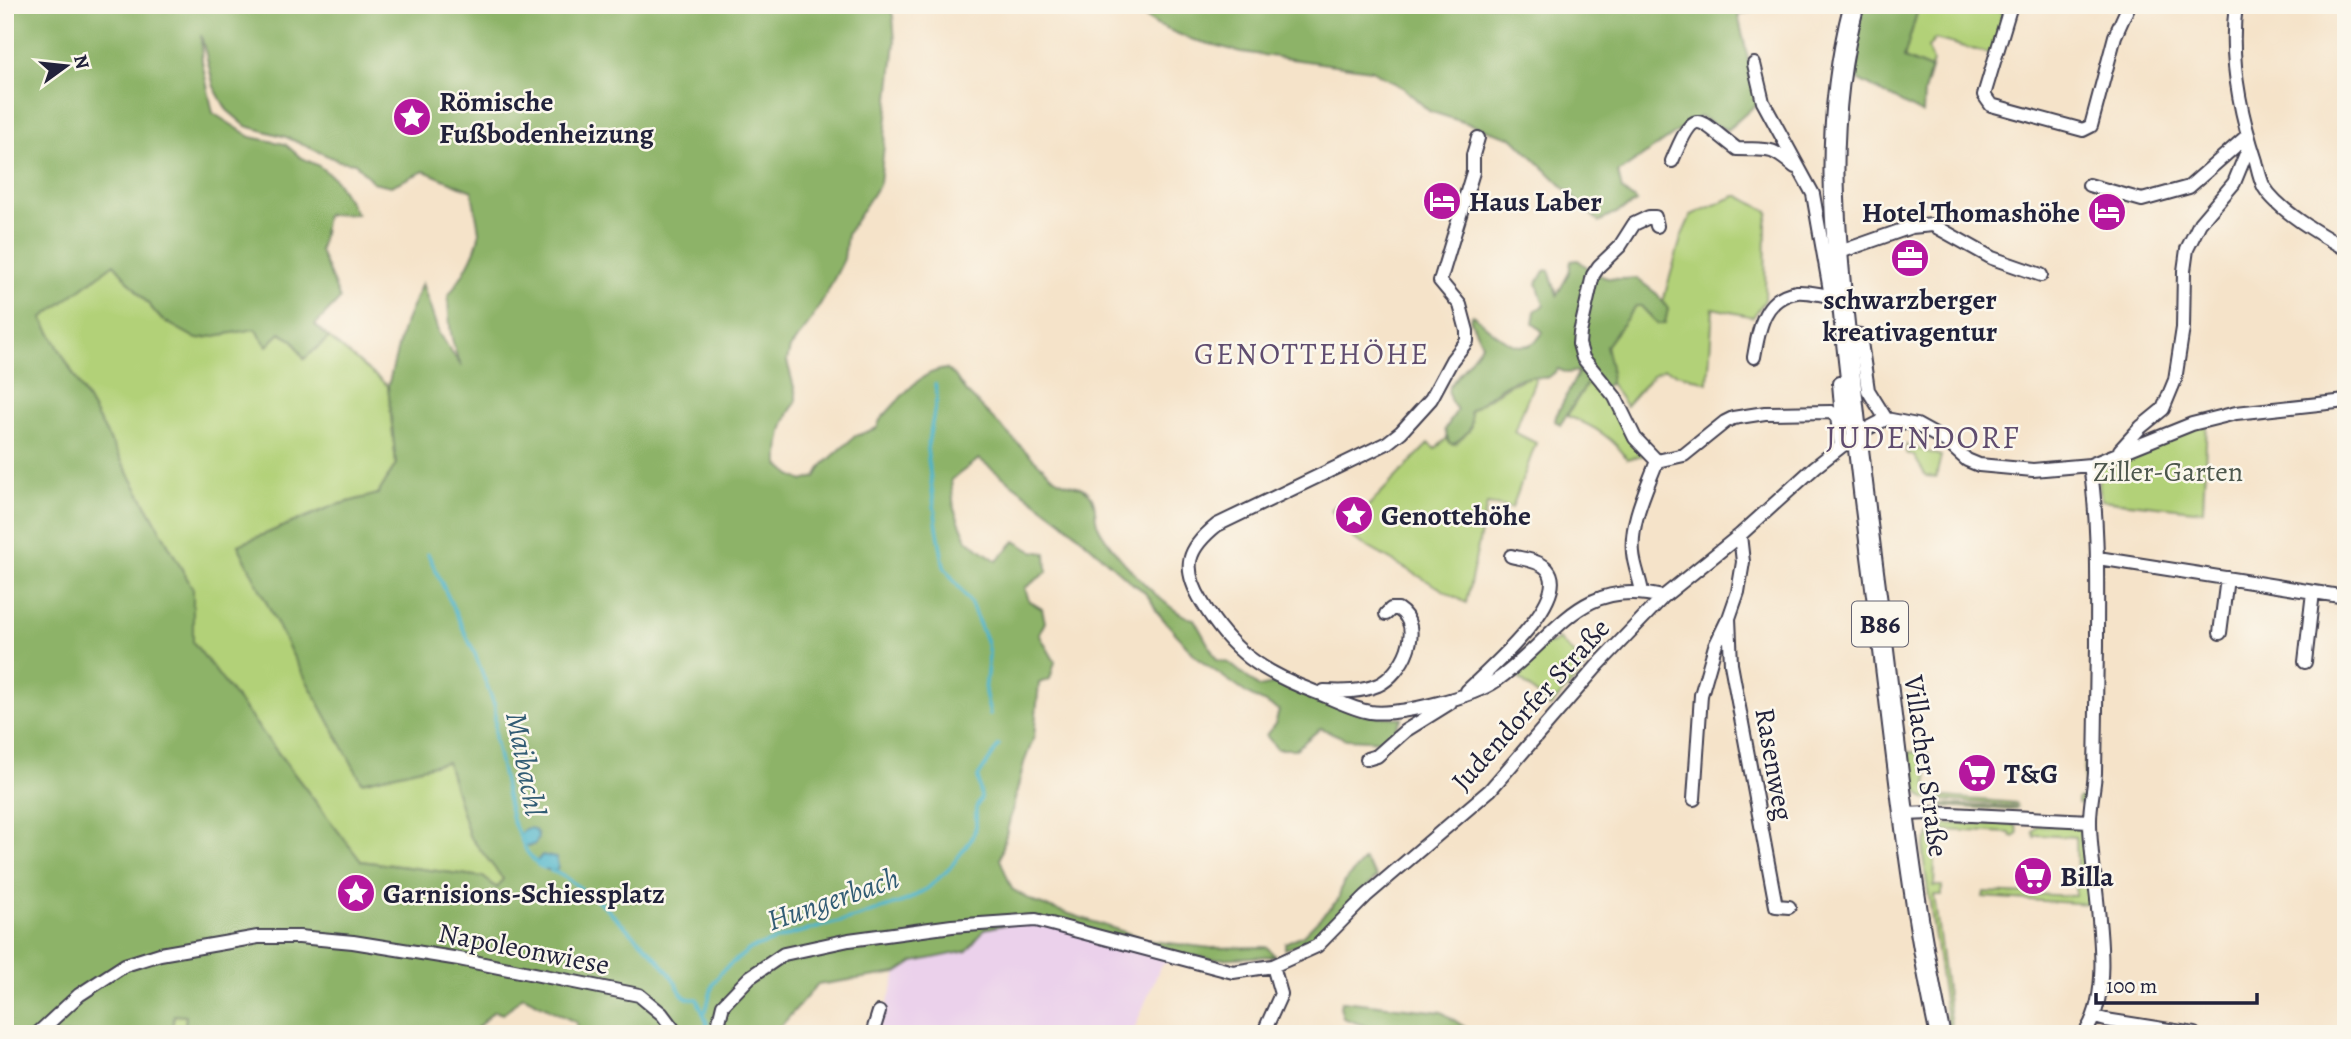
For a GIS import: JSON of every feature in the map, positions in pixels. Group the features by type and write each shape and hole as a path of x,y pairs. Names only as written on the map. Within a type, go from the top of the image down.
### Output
{"main road":[{"name":"Villacher Straße","path":"1854,5 1840,65 1835,110 1833,160 1836,296 1845,333 1905,814 1930,987 1940,1034"},
{"path":"1930,987 1934,1034"}],"street":[{"path":"2011,5 1983,95 1991,105 2083,130 2091,126 2115,36 2129,5"},
{"path":"2236,5 2234,20 2237,75 2249,140 2264,187 2290,214 2346,249"},
{"path":"1754,64 1763,102 1812,194 1836,296 1798,292 1780,298 1760,321 1754,357"},
{"path":"1672,161 1684,132 1691,124 1700,121 1707,123 1737,149 1767,148 1778,152 1800,172"},
{"path":"1478,138 1473,155 1473,172 1440,281 1460,305 1467,341 1452,360 1431,399 1401,432 1387,443 1224,520 1198,541 1191,556 1189,570 1193,586 1208,612 1232,644 1261,667 1310,690 1371,712 1400,711 1462,696 1516,643 1549,601 1552,590 1547,569 1537,563 1511,556"},
{"path":"2089,185 2142,200 2189,187 2249,140"},
{"path":"2118,453 2141,427 2163,409 2175,380 2183,328 2187,249 2200,223 2234,183 2249,140"},
{"path":"1657,226 1655,217 1634,224 1620,246 1593,275 1579,344 1583,358 1615,397 1635,438 1657,461"},
{"path":"1837,253 1911,227 1933,225 1992,258 2041,275"},
{"path":"1845,333 1860,335 1868,390 1886,418 1917,425 1946,441 1967,460 1979,465 2032,470 2090,465 2192,424 2236,413 2346,401"},
{"path":"1837,422 1842,422 1839,383"},
{"path":"1657,461 1684,455 1733,418 1765,413 1831,412 1837,417 1840,446"},
{"name":"Judendorfer Straße","path":"716,1034 723,1005 750,977 784,954 849,940 951,926 1036,920 1233,972 1273,966 1317,946 1366,896 1490,790 1598,665 1663,597 1740,535 1840,446 1886,418"},
{"path":"1642,592 1633,552 1636,522 1657,461"},
{"path":"2084,1034 2095,1017 2101,958 2090,821 2095,768 2098,558 2090,465"},
{"name":"Rasenweg","path":"1694,799 1701,695 1716,646 1738,593 1743,562 1740,535"},
{"path":"2098,558 2346,597"},
{"path":"2220,633 2227,579"},
{"path":"1367,759 1377,756 1405,731 1462,696 1496,681 1549,633 1592,602 1612,593 1642,592 1663,597"},
{"path":"2305,662 2313,592"},
{"path":"1310,690 1361,690 1382,682 1393,674 1405,654 1410,627 1405,614 1398,609 1386,614"},
{"name":"Rasenweg","path":"1729,618 1731,664 1776,906 1789,907"},
{"path":"1905,814 2090,821"},
{"name":"Napoleonwiese","path":"37,1034 79,995 125,965 160,954 258,937 299,937 353,942 459,959 639,995 662,1014 677,1034"},
{"path":"1263,1034 1281,993 1273,966"},
{"path":"872,1034 879,1012"},
{"path":"2095,1017 2194,1034"}],"shaded area":[{"path":"1029,919 1172,953 1160,967 1132,1034 877,1034 897,973 914,962 967,951 985,929"}],"green space":[{"path":"5,5 889,5 893,16 895,42 880,183 847,234 844,259 828,291 808,325 790,348 787,361 796,403 787,416 782,432 779,465 803,481 816,477 822,466 855,436 877,428 880,420 918,381 936,371 946,369 1032,458 1055,478 1081,488 1092,496 1097,523 1112,547 1155,594 1170,607 1194,619 1217,660 1229,663 1259,687 1284,682 1317,699 1364,715 1402,718 1387,741 1346,739 1321,728 1296,749 1277,749 1266,735 1275,724 1279,710 1249,695 1198,659 1157,612 1145,592 1063,522 979,459 951,480 954,509 967,540 997,561 1015,541 1032,551 1046,553 1047,572 1025,588 1029,601 1042,609 1045,622 1039,634 1055,662 1050,679 1039,683 1034,737 1024,763 1000,859 1012,889 1036,903 1152,941 1211,948 1267,947 1275,956 1212,959 1172,953 1029,919 985,929 967,951 914,962 897,973 817,985 774,1034 574,1034 577,1023 523,996 503,1014 494,1011 474,1034 184,1034 186,1016 174,1015 171,1034 5,1034","holes":["201,35 214,87 227,110 246,126 286,137 339,161 355,163 373,182 391,186 424,171 472,191 479,236 466,268 448,296 453,341 462,367 439,334 422,283 403,328 388,386 396,464 378,494 333,506 238,545 292,654 362,782 447,762 469,835 503,879 497,888 483,877 361,861 193,642 193,589 42,318 114,264 161,319 197,339 255,329 267,346 280,333 293,340 304,359 329,338 315,325 340,299 320,251 326,215 357,214 334,178 319,166 300,157 285,144 251,137 213,113 202,62"]},
{"path":"1126,5 1771,5 1738,15 1758,103 1727,130 1699,117 1618,173 1622,190 1637,202 1599,222 1513,138 1429,111 1405,89 1371,70 1241,52 1190,39 1157,25"},
{"path":"1865,5 1922,5 1918,9 1904,58 1931,69 1924,92 1923,114 1857,79 1845,69 1855,29"},
{"path":"1922,5 1983,5 2005,13 1991,54 1935,39 1928,48 1933,61 1931,69 1904,58 1918,9"},
{"path":"1735,196 1769,212 1766,223 1765,300 1753,317 1713,308 1708,383 1664,369 1653,375 1626,406 1610,383 1606,346 1636,306 1641,306 1654,320 1668,310 1663,303 1665,294 1682,235 1691,215"},
{"path":"1578,260 1605,277 1636,278 1657,294 1668,309 1665,323 1658,324 1641,306 1636,306 1606,346 1611,367 1610,383 1601,391 1588,382 1560,425 1555,421 1556,416 1579,371 1567,373 1558,369 1547,378 1520,378 1505,385 1470,411 1469,430 1454,444 1449,443 1445,430 1457,410 1450,399 1449,387 1482,344 1470,319 1473,315 1498,336 1517,346 1535,342 1543,332 1533,323 1535,311 1544,305 1537,283 1544,271 1549,270 1557,295 1569,273 1571,261"},
{"path":"114,264 161,319 197,339 255,329 280,333 293,340 304,359 329,338 388,386 396,464 378,494 333,506 238,545 447,762 469,835 503,879 497,888 483,877 361,861 193,642 193,589 42,318"},
{"path":"1531,376 1536,378 1514,432 1536,443 1512,508 1487,504 1466,603 1354,539 1345,530 1429,443 1435,449 1447,438 1450,443 1455,444 1469,430 1470,411 1509,385"},
{"path":"1588,382 1605,388 1644,455 1627,459 1622,451 1601,433 1567,416"},
{"name":"Ziller-Garten","path":"2207,420 2203,511 2101,500 2098,474 2102,460"},
{"path":"1906,445 1941,456 1936,477 1926,476 1914,456 1906,453"},
{"path":"1340,501 1354,517 1344,527 1331,510"},
{"path":"1559,639 1586,667 1550,707 1513,672 1544,644"},
{"path":"1908,752 1928,753 1927,788 1935,796 2016,803 2017,806 1926,799 1914,784"},
{"path":"2085,757 2092,757 2084,804 2078,803 2078,798 2084,798"},
{"path":"1942,804 2016,808 1940,806"},
{"path":"1946,824 2012,824 2018,832 2014,837 2010,833 1945,830 1944,838 1936,837 1934,886 1942,886 1942,895 1934,895 1952,1034 1949,1034 1923,856 1929,836"},
{"path":"2038,825 2075,827 2083,831 2089,904 1983,897 1984,892 2075,896 2076,881 2082,881 2082,873 2077,872 2076,837 2035,837 2033,832"},
{"path":"1364,860 1377,877 1307,942 1285,949 1285,943 1303,935 1338,900 1343,883"},
{"path":"1342,1001 1442,1012 1475,1034 1387,1034 1343,1018 1340,1006"},
{"path":"174,1015 186,1016 184,1034 171,1034"}],"water":[{"path":"529,828 535,831 538,837 535,843 529,846 523,843 520,837 523,831"},
{"path":"542,855 556,858 557,870 542,868 536,862"}],"waterway":[{"path":"935,384 937,397 927,449 936,521 944,567 970,602 986,640 989,654 985,692 990,714"},
{"name":"Maibachl","path":"428,554 475,654 495,707 495,739 512,820 527,852 544,868"},
{"name":"Hungerbach","path":"705,1013 713,984 722,971 750,949 908,900 928,888 949,869 971,840 976,827 976,808 981,798 978,777 999,745"},
{"name":"Maibachl","path":"551,871 600,902 658,959 682,994 697,999 707,1023 705,1034"}],"place":[{"name":"Römische Fußbodenheizung","path":"412,117"},
{"name":"Haus Laber","path":"1442,201"},
{"name":"Hotel Thomashöhe","path":"2107,212"},
{"name":"schwarzberger kreativagentur","path":"1910,258"},
{"name":"Genottehöhe","path":"1354,515"},
{"name":"T&G","path":"1977,773"},
{"name":"Billa","path":"2033,876"},
{"name":"Garnisions-Schiessplatz","path":"356,893"}],"district":[{"name":"GENOTTEHÖHE","path":"1312,354"},
{"name":"JUDENDORF","path":"1923,437"}]}
